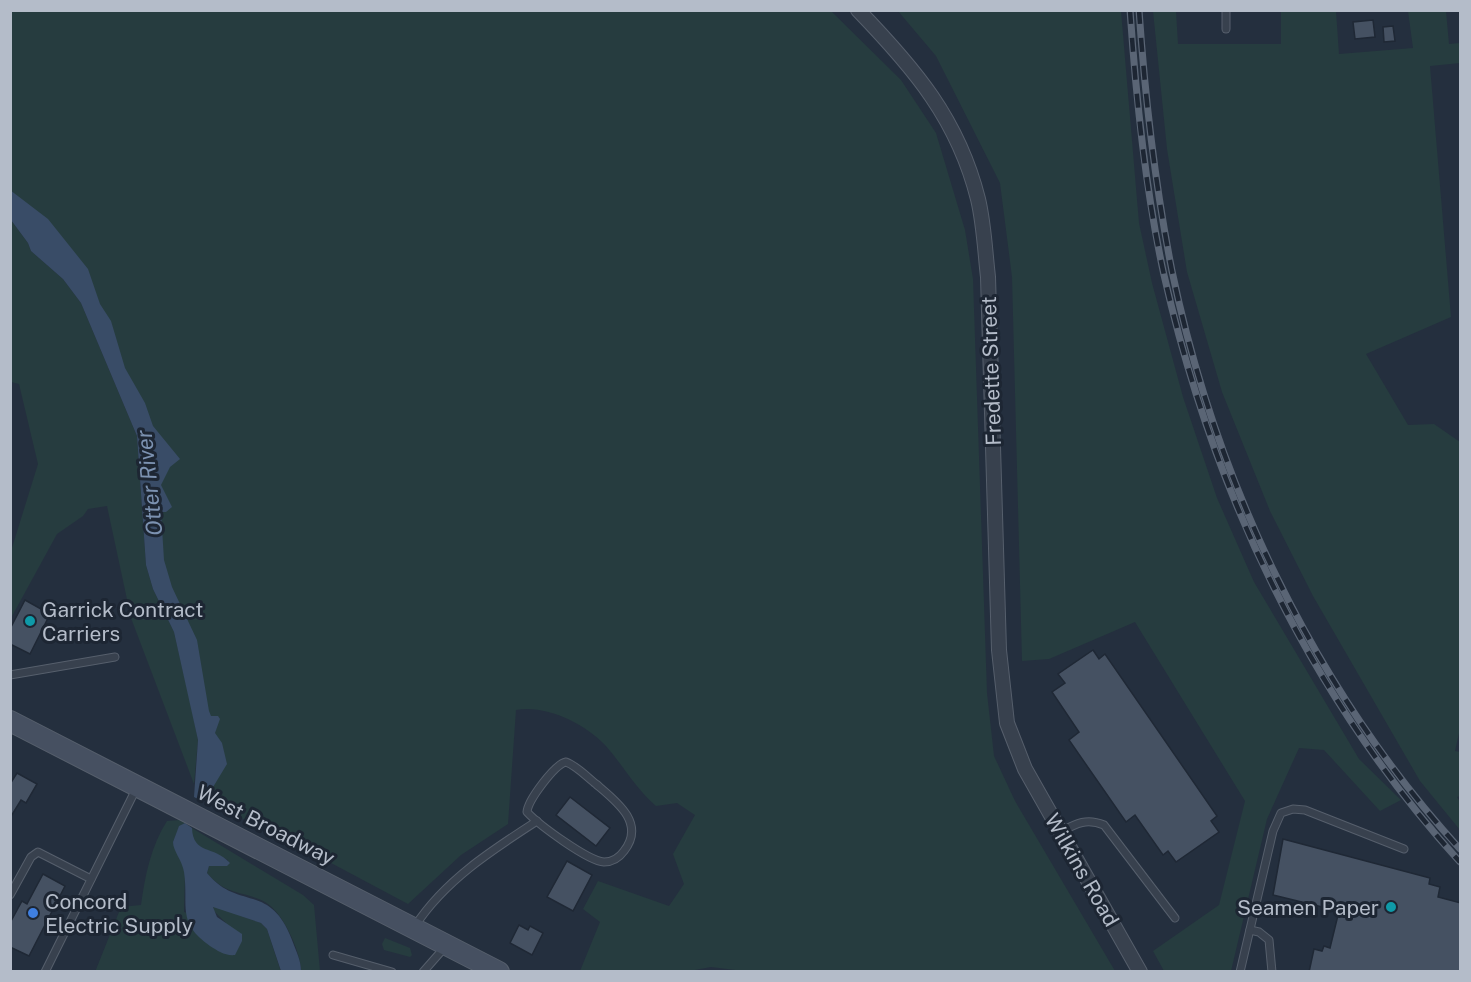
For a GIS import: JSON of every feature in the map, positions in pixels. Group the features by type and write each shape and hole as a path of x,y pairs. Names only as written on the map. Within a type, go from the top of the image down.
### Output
{"main road":[{"name":"West Broadway","path":"10,721 500,972"}],"street":[{"name":"Fredette Street","path":"858,10 916,72 935,98 958,142 978,201 988,277 1001,685 1010,734 1024,767"},
{"name":"Wilkins Road","path":"1024,767 1140,972"}],"lane":[{"path":"1226,10 1226,29"},
{"path":"10,675 115,657"},
{"path":"566,762 618,803 627,814 632,830 628,846 620,856 602,862 590,857 537,821 526,812 529,803 557,766 566,762"},
{"path":"45,972 137,787"},
{"path":"1240,972 1273,831 1281,813 1293,809 1305,810 1404,849"},
{"path":"1060,832 1079,822 1092,820 1104,825 1175,918"},
{"path":"413,928 425,910 450,884 537,821"},
{"path":"10,895 25,866 38,852 91,879"},
{"path":"1250,930 1259,932 1269,940 1272,972"},
{"path":"423,972 447,945"},
{"path":"333,955 392,972"}],"green space":[{"path":"10,11 831,11 901,80 936,133 965,230 973,279 987,693 994,756 1015,801 1115,971 751,972 711,967 684,972 580,971 600,922 583,909 598,881 669,906 684,884 673,854 695,815 677,803 656,806 597,737 564,717 539,710 516,710 508,824 461,855 408,904 271,831 204,802 207,795 209,748 157,578 151,469 89,287 11,209"},
{"path":"898,11 1121,11 1139,223 1152,283 1183,397 1217,498 1254,582 1359,759 1401,800 1380,811 1324,750 1299,748 1267,819 1231,971 1164,971 1153,951 1219,905 1245,801 1135,622 1049,659 1022,661 1012,277 1000,183 936,56"},
{"path":"1153,11 1176,11 1178,44 1281,44 1281,11 1336,11 1339,54 1413,48 1408,11 1446,11 1449,44 1460,43 1460,63 1430,66 1451,317 1366,354 1408,425 1434,424 1460,442 1460,729 1455,751 1460,752 1460,796 1457,797 1460,802 1460,830 1420,781 1313,596 1270,511 1222,392 1187,272 1167,149"},
{"path":"11,220 28,243 31,251 63,279 81,303 137,436 146,565 153,589 174,632 191,705 198,740 194,784 131,618 107,506 88,509 83,516 57,534 11,618 11,551 38,464 19,384 11,382"},
{"path":"179,820 185,823 179,827 173,842 180,854 185,874 184,912 226,923 213,910 214,906 261,923 267,929 281,972 95,972 121,907 141,905 144,883 161,831 167,821"},
{"path":"192,828 303,895 314,905 320,971 301,971 298,954 290,933 272,907 257,898 221,886 207,873 209,866 227,866 228,860 195,845 192,840"},
{"path":"385,938 410,948 412,955 410,957 384,950 382,944"}],"water":[{"name":"Otter River","path":"10,190 48,219 88,269 100,304 111,321 125,368 145,403 153,426 180,459 170,467 161,485 172,507 166,512 161,512 164,560 172,587 197,640 209,711 211,716 218,716 220,719 215,733 222,743 227,764 204,802 194,797 198,740 174,632 153,589 146,565 137,436 81,303 63,279 31,251 28,243 11,220"},
{"path":"185,823 192,828 193,837 200,846 224,857 230,863 227,866 209,866 207,873 230,891 264,903 274,910 292,940 301,971 281,971 267,929 261,923 213,907 217,917 242,934 242,941 235,955 216,950 192,929 186,913 184,872 173,842 179,826"}],"building":[{"path":"1373,20 1375,37 1355,39 1353,22"},
{"path":"1393,26 1395,41 1384,42 1383,27"},
{"name":"Garrick Contract Carriers","path":"25,600 50,614 30,654 10,644 10,629"},
{"path":"1093,650 1099,659 1105,654 1217,816 1211,821 1219,832 1176,862 1168,851 1163,855 1135,815 1126,822 1069,740 1079,732 1052,692 1065,683 1058,674"},
{"path":"17,773 37,784 26,803 21,800 10,818 10,784"},
{"path":"570,797 610,828 596,846 556,815"},
{"name":"Seamen Paper","path":"1283,839 1430,878 1429,884 1440,887 1438,897 1461,903 1461,972 1309,972 1314,949 1322,951 1324,946 1330,948 1339,911 1273,895"},
{"path":"567,861 592,875 573,911 547,897"},
{"name":"Concord Electric Supply","path":"43,874 65,886 29,956 10,947 10,923 22,901 27,904"},
{"path":"519,925 528,930 530,926 543,933 532,955 510,943"}],"railway":[{"path":"1130,10 1142,143 1157,243 1185,356 1210,435 1240,513 1274,588 1313,661 1357,731 1406,798 1460,862"},
{"path":"1139,10 1151,141 1172,271 1191,350 1215,428 1244,504 1278,579 1316,651 1360,721 1408,787 1460,849"}],"place":[{"name":"Garrick Contract Carriers","path":"30,621"},
{"name":"Seamen Paper","path":"1391,907"},
{"name":"Concord Electric Supply","path":"33,913"}]}
